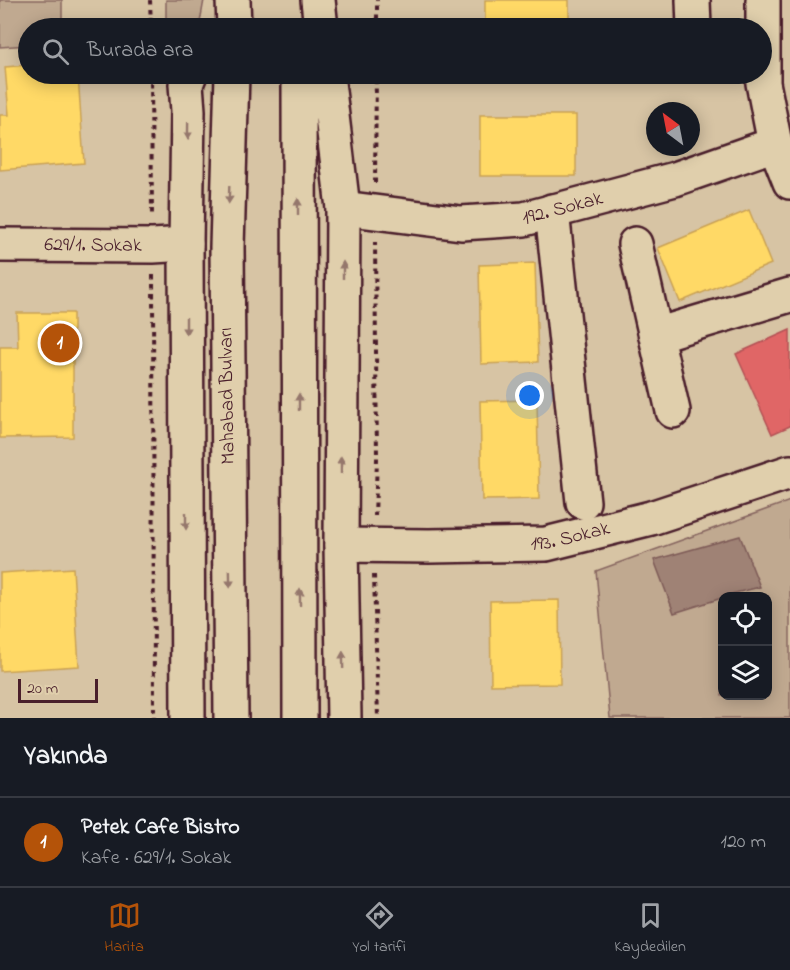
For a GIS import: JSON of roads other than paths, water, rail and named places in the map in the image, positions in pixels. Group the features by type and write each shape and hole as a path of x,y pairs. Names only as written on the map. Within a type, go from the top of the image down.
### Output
{"main road":[{"path":"299,0 299,18"},
{"path":"318,0 320,18"},
{"path":"693,0 694,18"},
{"path":"763,0 763,18"},
{"path":"186,84 188,111 186,244 188,718"},
{"name":"Mahabad Bulvarı","path":"231,718 227,247 232,84"},
{"path":"299,84 300,718"},
{"path":"329,84 359,210 341,545 344,718"},
{"path":"763,84 775,144 790,182"},
{"name":"192. Sokak","path":"359,210 461,223 524,219 675,179 775,144"},
{"path":"552,211 583,502"},
{"name":"629/1. Sokak","path":"0,245 153,246 186,244"},
{"path":"635,244 673,411"},
{"path":"656,334 790,295"},
{"name":"193. Sokak","path":"341,545 546,544 651,518 790,472"}],"place":[{"name":"Petek Cafe Bistro","path":"60,343"}]}
